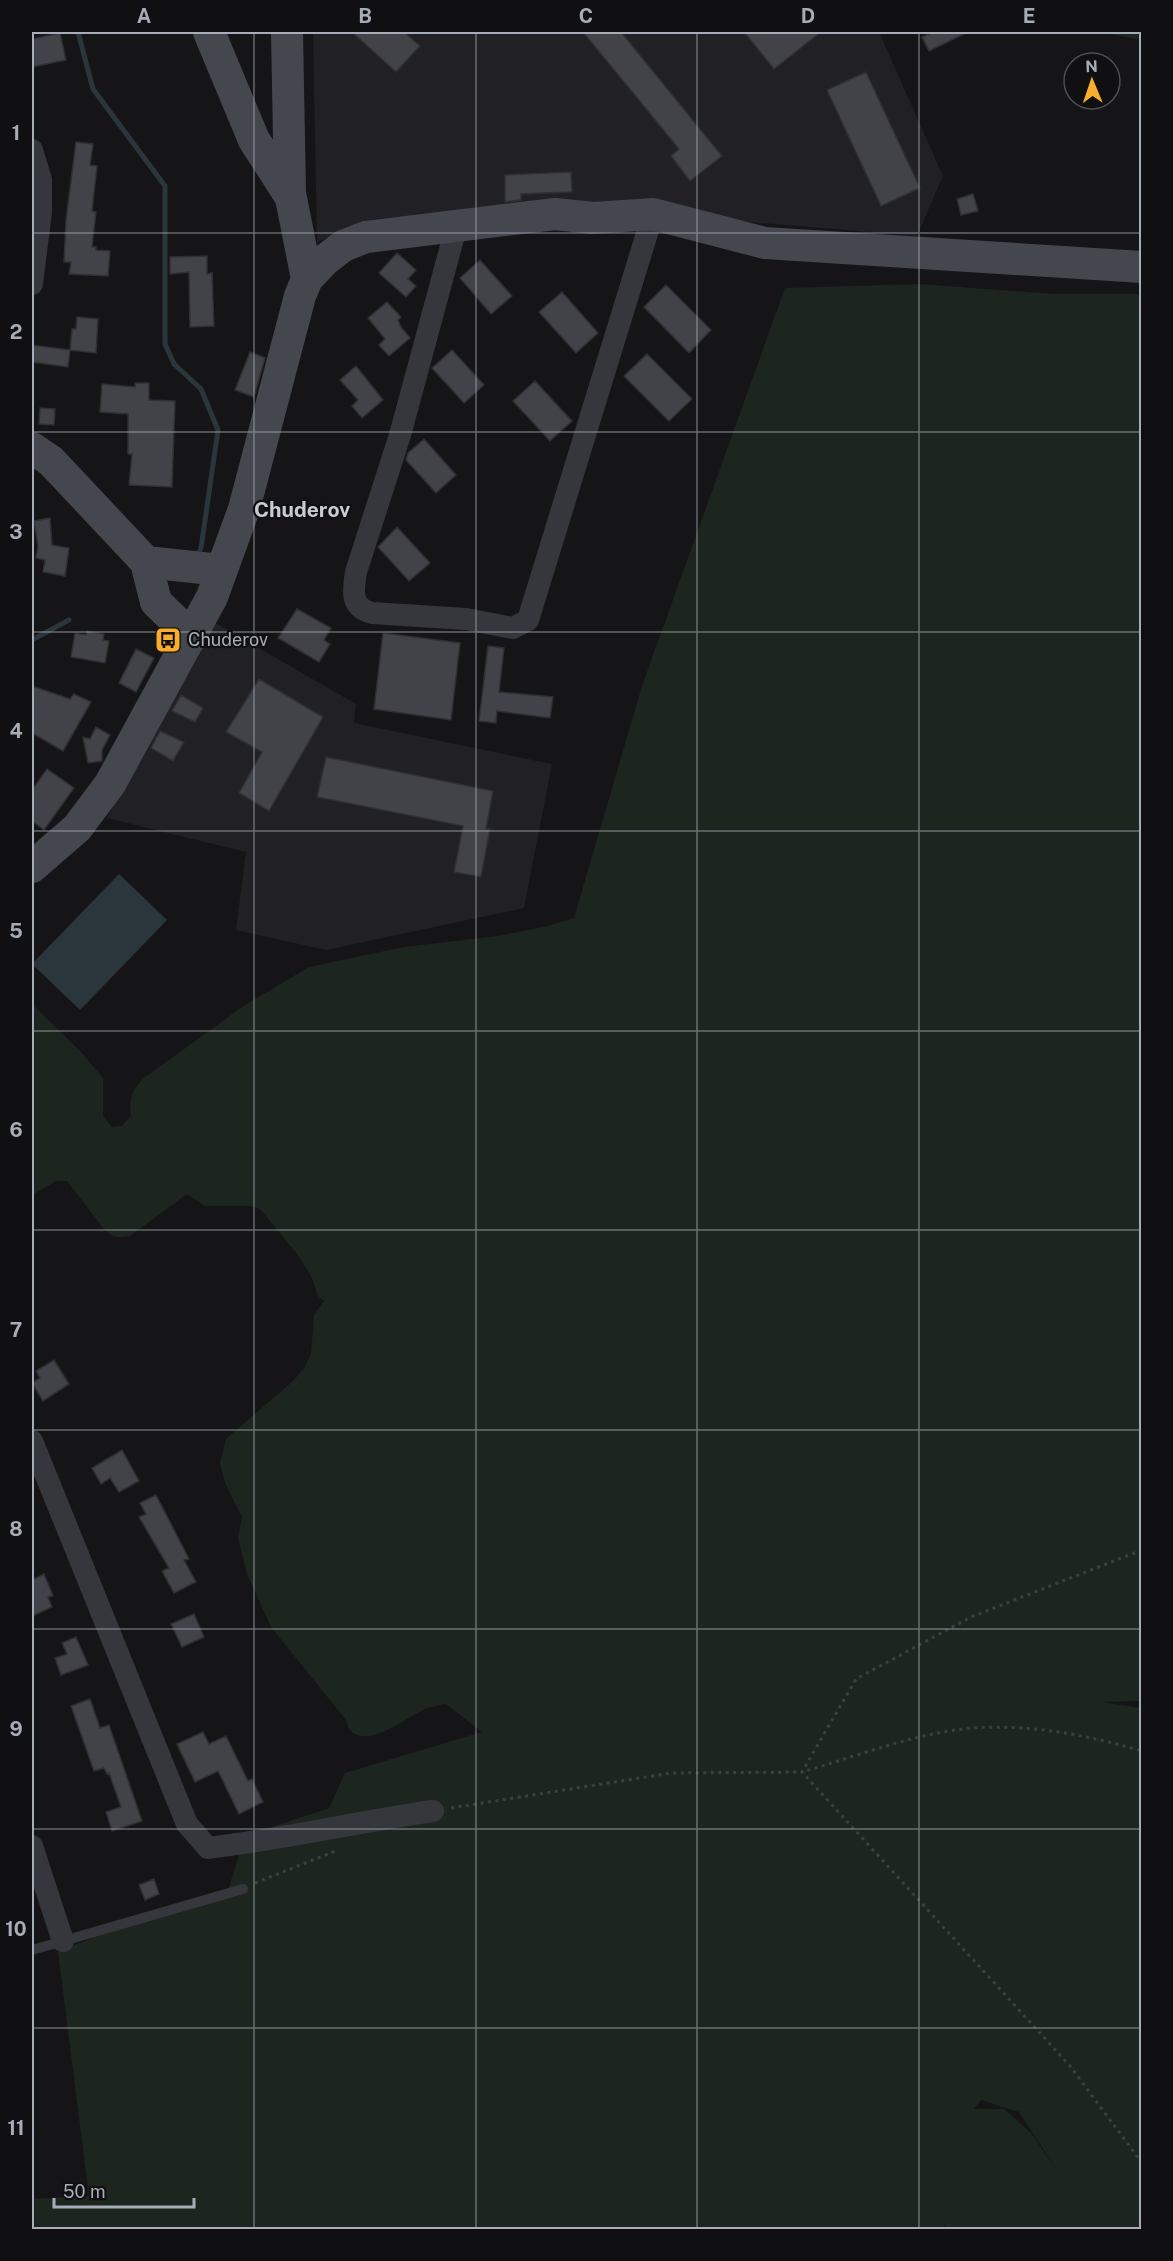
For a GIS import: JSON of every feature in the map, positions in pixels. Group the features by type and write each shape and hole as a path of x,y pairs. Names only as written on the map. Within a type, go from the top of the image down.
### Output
{"street":[{"path":"209,32 254,140 291,197"},
{"path":"287,32 291,197 308,279"},
{"path":"32,150 41,180 41,212 32,284"},
{"path":"176,575 244,509 300,296 308,279 325,260 344,246 366,237 457,224 555,214 593,218 653,214 765,243 1142,267"},
{"path":"457,224 400,435 356,572 353,592 356,603 363,610 372,613 466,619 513,628 528,620 535,601 559,515 653,214"},
{"path":"32,448 51,461 176,575 192,637 110,784 77,828 32,867"},
{"path":"176,575 192,637"},
{"path":"32,1441 188,1824 208,1848 280,1840 358,1822 433,1811"},
{"path":"32,1846 63,1941"}],"lane":[{"path":"32,1950 243,1888"}],"path":[{"path":"802,1772 856,1679 971,1617 1142,1550"},
{"path":"433,1811 671,1773 802,1772 939,1732 1011,1727 1093,1737 1142,1751"},
{"path":"802,1772 1070,2066 1142,2163"},
{"path":"243,1888 348,1845"}],"shaded area":[{"path":"313,32 879,32 943,176 917,236 737,221 572,203 374,219 317,242"},
{"path":"1100,32 1141,32 1141,40"},
{"path":"920,284 1052,294 1136,294 1141,296 1142,1701 1101,1702 1141,1708 1141,2229 946,2230 944,2224 944,2230 32,2229 32,2199 89,2196 58,1952 180,1902 228,1890 245,1836 329,1808 345,1773 482,1732 446,1704 427,1708 374,1735 355,1734 271,1627 247,1574 238,1538 242,1517 225,1483 220,1463 226,1439 293,1381 304,1368 311,1354 314,1315 324,1301 318,1296 311,1276 297,1254 260,1209 250,1206 205,1206 187,1194 130,1236 119,1237 113,1236 104,1229 67,1181 56,1181 32,1195 32,1004 81,1052 103,1078 103,1116 112,1127 122,1126 131,1116 132,1095 144,1078 245,1005 309,967 404,947 498,936 574,918 642,686 785,288","holes":["981,2100 1019,2112 1060,2175 1031,2133 1004,2109 974,2109"]},
{"path":"212,621 356,704 354,723 552,764 524,908 326,950 236,930 246,852 107,818"},
{"path":"119,874 167,920 80,1010 32,964"}],"building":[{"path":"352,32 404,32 420,46 396,72"},
{"path":"583,32 621,32 722,156 690,181 671,156 679,149"},
{"path":"744,32 821,32 774,69"},
{"path":"933,32 968,32 929,51 922,37"},
{"path":"60,33 66,60 32,67 32,39"},
{"path":"866,72 920,188 881,206 827,90"},
{"path":"76,142 93,144 90,165 97,166 92,211 96,212 92,247 96,247 96,250 110,251 108,276 69,274 71,262 64,262 66,220"},
{"path":"571,172 572,192 521,194 521,200 505,202 505,175"},
{"path":"973,194 978,211 961,215 957,199"},
{"path":"397,253 416,270 408,279 416,286 406,297 379,273"},
{"path":"207,256 207,274 212,273 214,326 190,327 189,272 170,274 170,257"},
{"path":"480,260 512,296 491,314 460,278"},
{"path":"666,285 711,330 689,353 644,307"},
{"path":"562,292 598,333 576,353 539,312"},
{"path":"387,302 401,317 398,320 401,327 410,338 389,356 379,345 385,339 368,318"},
{"path":"77,317 98,319 96,353 70,350 72,329 76,329"},
{"path":"32,345 70,350 68,367 32,362"},
{"path":"452,350 484,385 464,403 432,368"},
{"path":"250,352 265,358 254,397 235,390"},
{"path":"647,354 692,399 669,421 624,376"},
{"path":"356,366 383,400 362,418 352,406 358,400 340,380"},
{"path":"535,381 572,421 550,441 513,401"},
{"path":"135,383 149,383 149,400 175,401 172,487 129,485 132,454 128,454 128,414 100,412 102,384 135,387"},
{"path":"40,408 55,409 54,425 39,424"},
{"path":"424,439 456,475 436,493 406,460 408,453"},
{"path":"50,518 52,545 69,548 65,576 43,572 45,560 36,558 38,546 34,521"},
{"path":"397,527 430,563 409,581 378,547"},
{"path":"297,609 331,628 324,640 330,644 319,662 278,638"},
{"path":"87,631 104,634 103,640 109,641 105,663 71,657 75,633 86,635"},
{"path":"383,633 460,643 451,720 374,709"},
{"path":"488,646 504,648 499,692 553,697 550,718 497,711 496,723 479,721"},
{"path":"136,649 154,658 136,692 119,683"},
{"path":"259,679 323,717 269,811 239,793 262,752 226,732"},
{"path":"32,686 70,699 74,694 91,702 63,751 32,733"},
{"path":"181,695 203,708 195,722 172,711"},
{"path":"96,727 110,735 102,750 102,761 88,763 83,737 90,739"},
{"path":"160,731 184,742 173,761 151,748"},
{"path":"326,757 493,791 486,829 490,829 481,877 454,872 463,826 317,797"},
{"path":"47,769 74,788 44,830 32,821 32,790"},
{"path":"54,1360 69,1384 43,1401 32,1383 40,1378 36,1371"},
{"path":"122,1450 139,1481 119,1492 110,1478 101,1484 92,1468"},
{"path":"156,1495 189,1559 184,1560 196,1582 174,1593 162,1571 169,1568 139,1517 146,1514 140,1503"},
{"path":"44,1574 53,1596 48,1597 52,1607 32,1616 32,1580"},
{"path":"194,1614 204,1637 182,1647 171,1624"},
{"path":"76,1637 88,1665 61,1675 55,1658 67,1654 62,1643"},
{"path":"90,1699 100,1728 109,1725 142,1821 112,1831 106,1812 121,1807 109,1773 107,1774 104,1768 94,1771 71,1706"},
{"path":"203,1732 209,1744 226,1736 248,1781 252,1779 263,1802 239,1814 218,1771 195,1782 177,1744"},
{"path":"154,1879 159,1894 145,1900 139,1885"}],"waterway":[{"path":"78,32 93,89 165,186 165,344 174,364 201,389 218,430 201,548 197,556"},
{"path":"32,640 69,620"}],"place":[{"name":"Chuderov","path":"168,640"}],"district":[{"name":"Chuderov","path":"302,510"}]}
